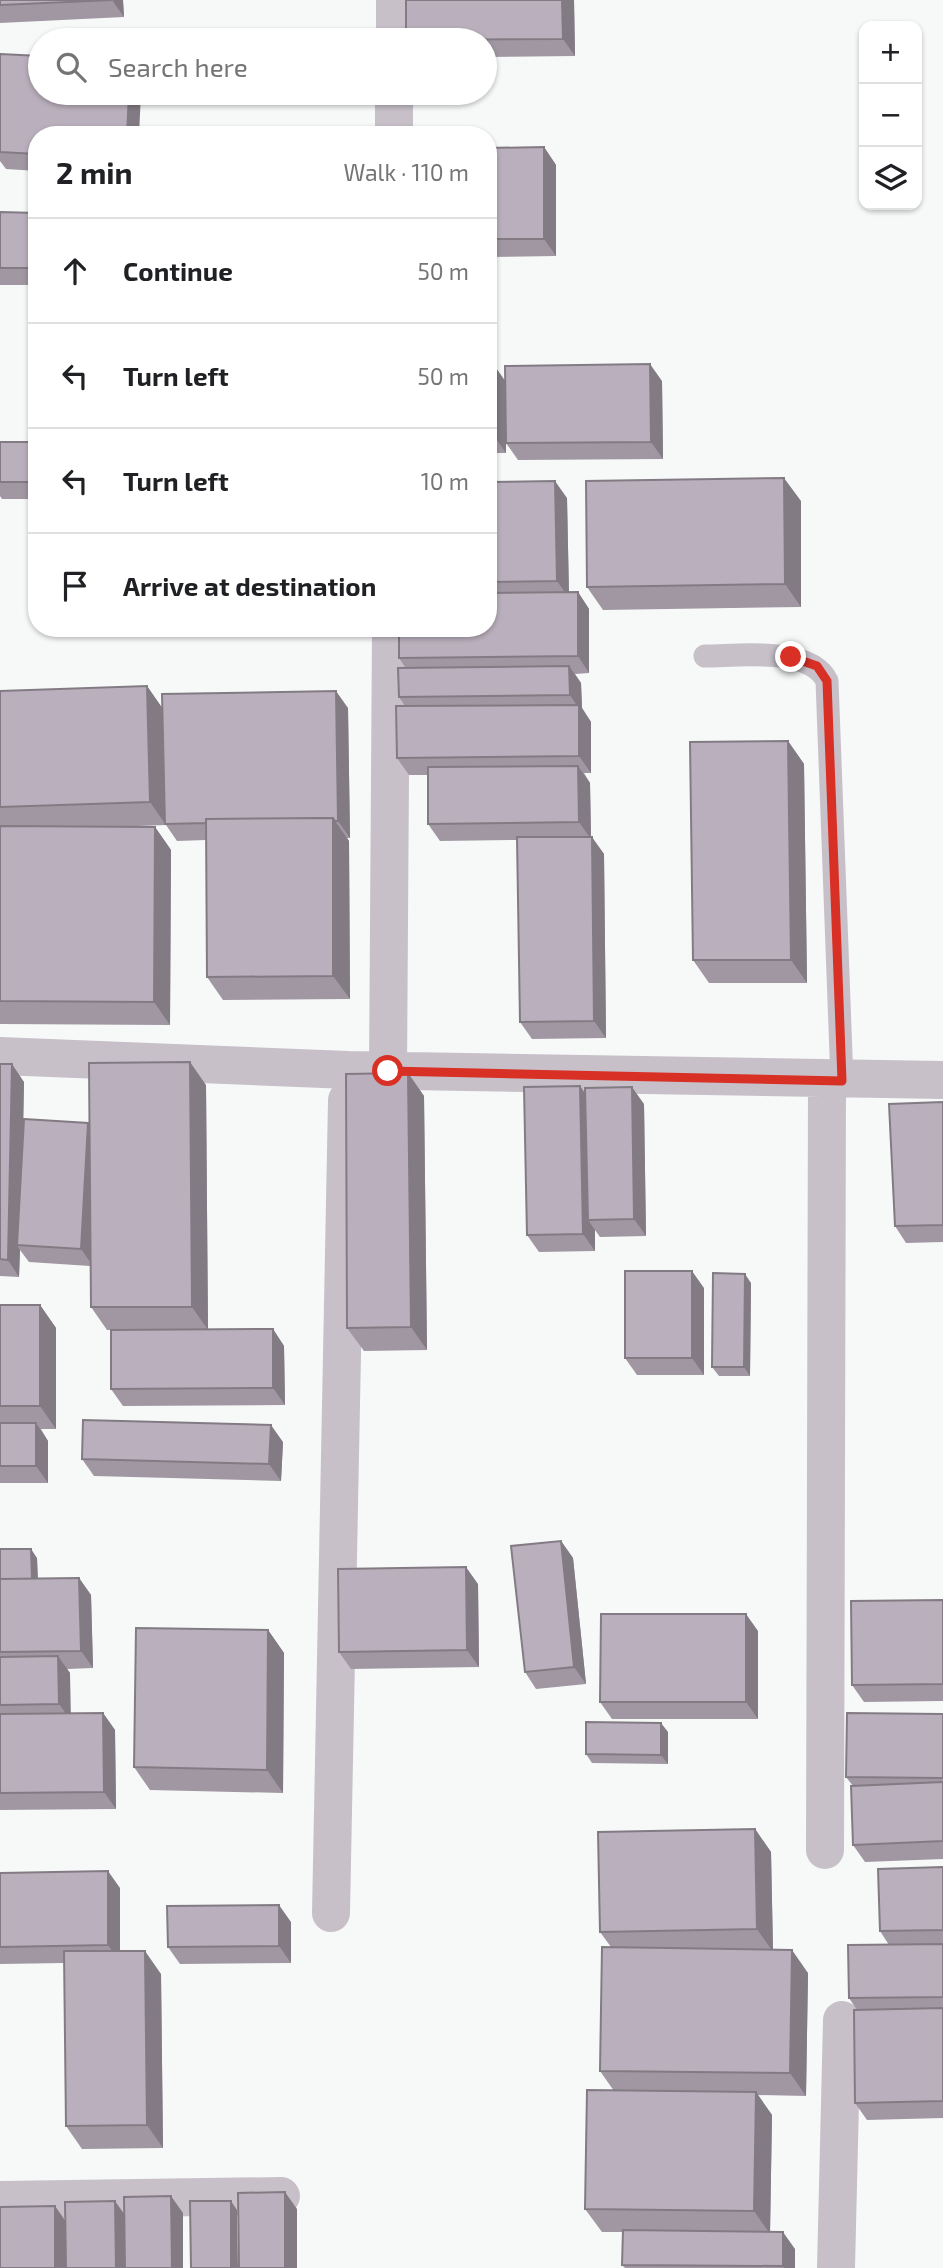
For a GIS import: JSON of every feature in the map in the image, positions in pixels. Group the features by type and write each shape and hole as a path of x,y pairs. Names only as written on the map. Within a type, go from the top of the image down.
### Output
{"street":[{"path":"395,0 395,28"},
{"path":"394,105 394,126"},
{"path":"388,1071 391,637"},
{"path":"0,1056 348,1070 835,1081 943,1080"},
{"path":"331,1913 348,1070"},
{"path":"825,1850 835,1081"},
{"path":"836,2268 842,2020"},
{"path":"0,2200 281,2196"}],"lane":[{"path":"705,656 791,657 817,666 827,681 835,1081"}],"building":[{"path":"0,0 112,0 0,5"},
{"path":"406,0 562,0 563,39 497,39 497,28 406,28"},
{"path":"0,54 28,55 28,105 128,105 127,126 28,126 28,154 0,152"},
{"path":"544,147 544,239 497,239 497,148"},
{"path":"0,212 28,213 28,268 0,268"},
{"path":"650,364 651,442 506,443 505,366"},
{"path":"0,442 28,442 28,482 0,482"},
{"path":"784,478 785,584 587,587 586,481"},
{"path":"555,481 557,581 497,582 497,482"},
{"path":"578,592 578,656 399,658 399,637 497,637 497,593"},
{"path":"569,666 570,695 399,697 398,668"},
{"path":"147,686 150,802 0,807 0,691"},
{"path":"336,691 338,821 333,818 206,819 206,823 165,824 162,694"},
{"path":"579,705 579,756 397,758 396,706"},
{"path":"788,741 791,960 693,960 690,742"},
{"path":"578,766 579,822 428,824 428,767"},
{"path":"333,818 333,976 207,977 206,819"},
{"path":"0,826 155,827 154,1002 0,1001"},
{"path":"517,837 592,837 594,1021 520,1022"},
{"path":"190,1062 192,1307 91,1307 89,1063"},
{"path":"0,1064 12,1064 8,1260 0,1259"},
{"path":"408,1073 411,1327 347,1328 346,1074"},
{"path":"580,1086 583,1234 527,1235 524,1087"},
{"path":"632,1087 634,1219 588,1220 585,1088"},
{"path":"943,1102 943,1225 895,1226 889,1104"},
{"path":"24,1119 88,1123 81,1249 17,1245"},
{"path":"625,1271 692,1271 692,1358 625,1358"},
{"path":"713,1273 745,1274 744,1367 712,1367"},
{"path":"0,1305 40,1305 40,1406 0,1406"},
{"path":"273,1329 273,1388 111,1389 111,1330"},
{"path":"83,1420 271,1425 269,1464 82,1459"},
{"path":"0,1423 36,1423 36,1466 0,1466"},
{"path":"561,1541 574,1667 525,1672 511,1546"},
{"path":"0,1549 31,1549 32,1579 0,1579"},
{"path":"466,1567 467,1650 339,1652 338,1569"},
{"path":"79,1578 81,1651 0,1652 0,1579"},
{"path":"943,1600 943,1684 852,1685 851,1601"},
{"path":"601,1614 746,1614 746,1702 600,1702"},
{"path":"136,1628 268,1630 267,1770 134,1767"},
{"path":"58,1656 59,1704 0,1705 0,1657"},
{"path":"103,1713 104,1792 0,1793 0,1714"},
{"path":"847,1713 943,1714 943,1778 846,1777"},
{"path":"586,1722 661,1723 661,1755 586,1754"},
{"path":"943,1782 943,1841 853,1845 851,1786"},
{"path":"755,1829 757,1929 600,1932 598,1832"},
{"path":"943,1867 943,1930 880,1931 878,1869"},
{"path":"108,1871 108,1945 0,1947 0,1873"},
{"path":"279,1905 279,1946 168,1947 167,1906"},
{"path":"943,1944 943,1997 849,1998 848,1945"},
{"path":"602,1947 792,1950 790,2073 600,2071"},
{"path":"64,1951 145,1951 147,2125 66,2126"},
{"path":"943,2008 943,2101 855,2103 854,2010"},
{"path":"587,2090 756,2092 754,2211 585,2209"},
{"path":"285,2192 285,2268 239,2268 238,2193"},
{"path":"171,2196 172,2268 125,2268 124,2197"},
{"path":"115,2201 116,2268 66,2268 65,2202"},
{"path":"190,2201 231,2201 231,2268 191,2268"},
{"path":"55,2206 55,2268 0,2268 0,2207"},
{"path":"623,2230 783,2232 783,2266 622,2265"}],"route":[{"path":"388,1071 842,1081 827,681 817,666 791,657"}]}
